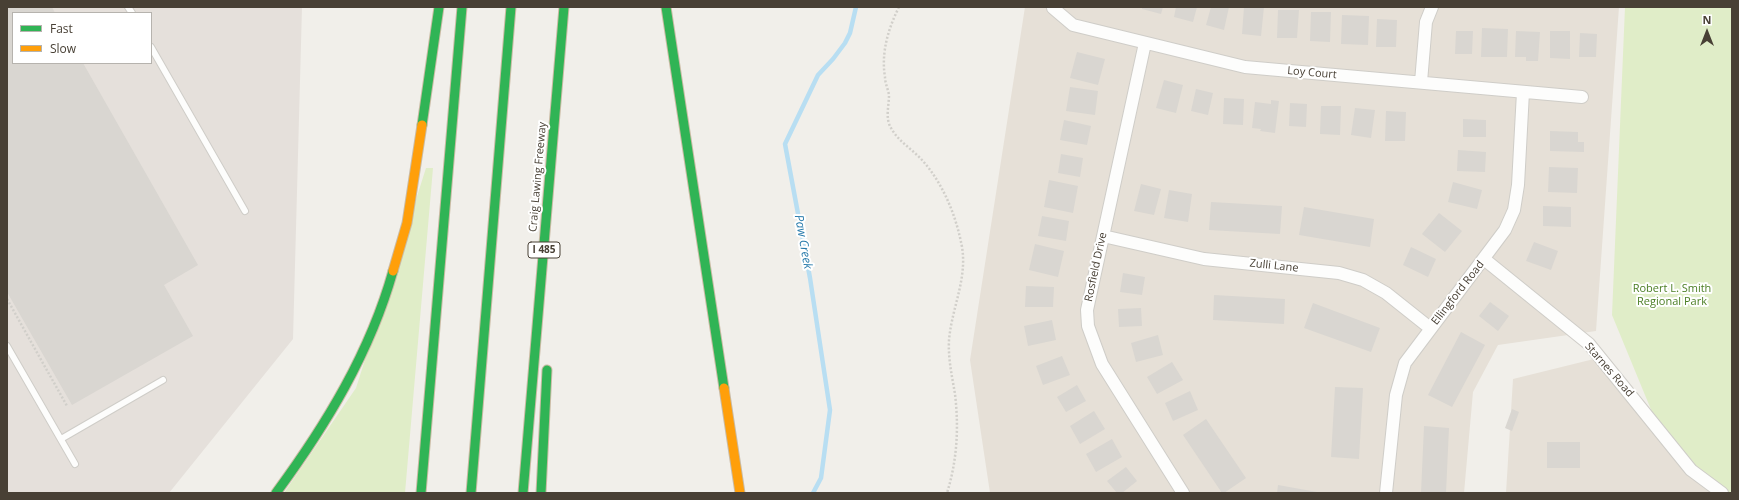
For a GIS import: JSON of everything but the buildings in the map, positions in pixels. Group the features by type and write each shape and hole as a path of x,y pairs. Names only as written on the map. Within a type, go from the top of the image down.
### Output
{"highway":[{"path":"276,493 311,444 356,367 377,322 407,223 439,7"},
{"path":"421,493 462,7"},
{"path":"471,493 511,7"},
{"name":"Craig Lawing Freeway","path":"523,493 564,7"},
{"path":"666,7 740,493"},
{"path":"549,296 554,130"},
{"path":"541,493 547,360"}],"street":[{"path":"1421,82 1426,22 1432,7"},
{"name":"Loy Court","path":"1053,8 1073,25 1245,67 1582,97"},
{"name":"Rosfield Drive","path":"1145,43 1087,310 1088,326 1102,364 1183,493"},
{"name":"Ellingford Road","path":"1386,493 1396,395 1399,377 1405,363 1505,230 1514,210 1518,185 1523,92"},
{"name":"Zulli Lane","path":"1103,236 1204,259 1339,272 1362,280 1386,292 1430,328"},
{"name":"Starnes Road","path":"1484,259 1589,344 1691,470 1722,493"}],"lane":[{"path":"152,49 245,211"},
{"path":"7,346 75,464"},
{"path":"61,439 163,380"}],"path":[{"path":"899,7 890,25 885,48 884,66 888,92 888,121 895,134 922,160 935,177 950,207 961,241 964,258 964,273 952,319 949,341 950,369 957,413 957,440 952,477 947,493"},
{"path":"7,300 67,406"}],"shaded area":[{"path":"7,7 302,7 293,339 169,493 7,493"},
{"path":"1025,7 1619,7 1596,331 1498,345 1473,392 1464,493 990,493 970,360"},
{"path":"1598,358 1732,493 1506,493 1513,379"}],"green space":[{"name":"Robert L. Smith Regional Park","path":"1625,7 1732,7 1732,493 1722,493 1659,429 1612,315"},
{"path":"426,168 433,168 405,493 284,493 356,388"}],"waterway":[{"name":"Paw Creek","path":"813,493 821,478 830,410 810,278 785,144 818,75 845,43 850,33 856,7"}],"traffic: fast":[{"path":"422,125 439,7"},
{"path":"421,493 462,7"},
{"path":"471,493 511,7"},
{"path":"523,493 564,7"},
{"path":"666,7 724,388"},
{"path":"276,493 312,441 345,387 372,331 393,271"},
{"path":"541,493 547,370"}],"traffic: slow":[{"path":"393,271 407,223 422,125"},
{"path":"724,388 740,493"}]}
